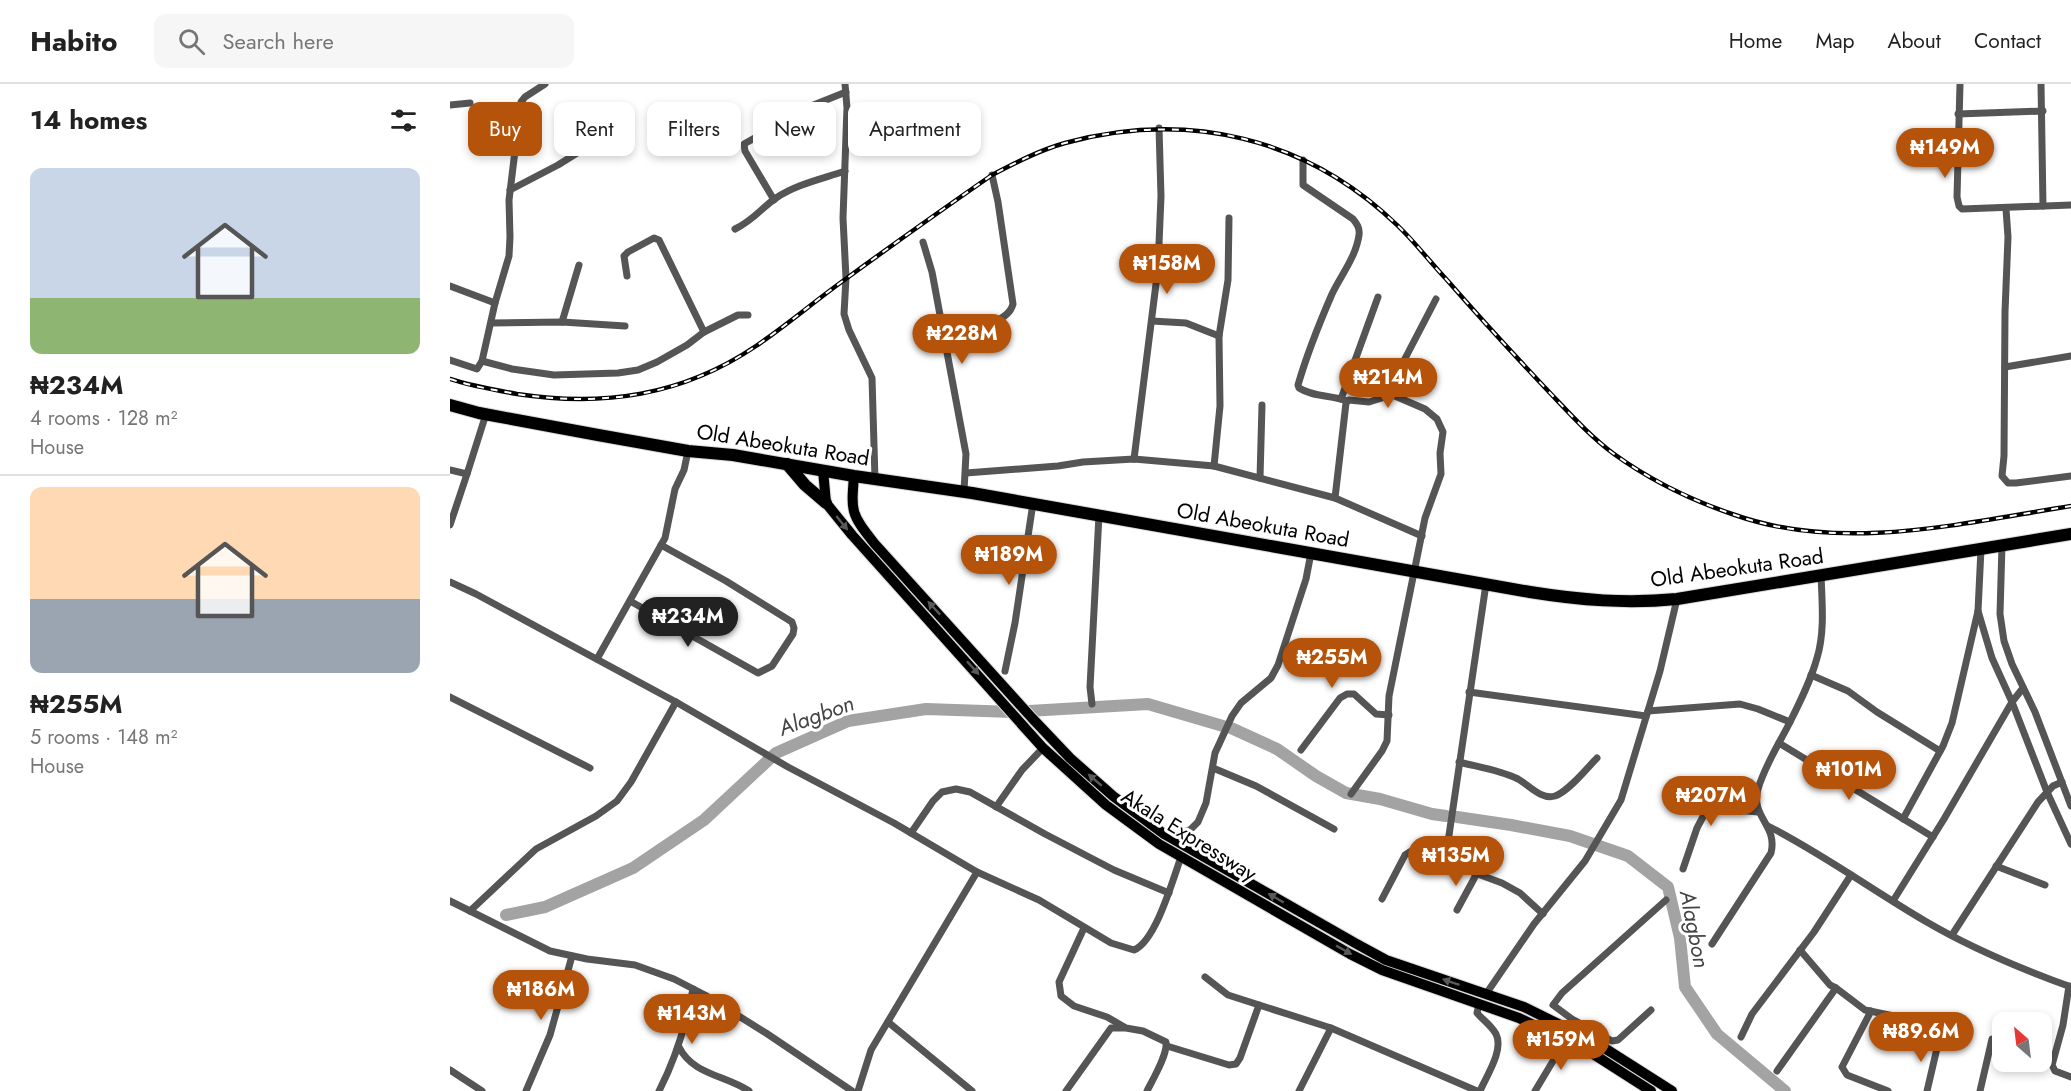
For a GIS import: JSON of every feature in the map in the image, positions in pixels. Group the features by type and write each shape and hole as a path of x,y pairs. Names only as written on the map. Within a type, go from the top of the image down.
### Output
{"highway":[{"name":"Old Abeokuta Road","path":"450,405 486,414 688,451 717,453 854,476 964,491 1485,584 1600,602 1677,599 2071,534"},
{"path":"787,464 805,485 826,503"}],"main road":[{"path":"823,470 826,503"},
{"name":"Akala Expressway","path":"854,476 852,505 862,528 1027,721 1181,857 1382,970 1520,1018 1590,1052 1651,1091"},
{"name":"Akala Expressway","path":"826,503 865,550 1011,702"},
{"name":"Akala Expressway","path":"1027,721 1043,748 1106,805 1162,839 1386,960 1524,1007 1595,1042 1672,1091"}],"street":[{"path":"450,360 477,369 482,361 510,248 510,190 521,102 545,84"},
{"path":"845,84 843,218 846,278 844,314 849,330 872,378 875,479"},
{"path":"1960,84 1957,196 1959,206 1962,209 2006,209 2071,205"},
{"path":"2041,84 2043,206"},
{"path":"774,200 745,151 744,144 811,106 846,92"},
{"path":"450,105 468,103"},
{"path":"1958,114 2043,111"},
{"path":"1134,459 1158,268 1161,196 1159,128"},
{"path":"510,190 572,156"},
{"path":"1303,160 1303,185 1353,219 1359,230 1354,252 1318,323 1298,385 1299,388 1306,393 1335,396 1344,400 1376,401 1388,393 1436,299"},
{"path":"735,229 750,222 774,200 801,186 845,171"},
{"path":"944,332 992,322 1008,315 1012,309 1012,292 992,175"},
{"path":"2006,209 2008,237 2002,476 2008,483 2071,476"},
{"path":"1214,466 1220,406 1219,336 1228,280 1229,218"},
{"path":"627,276 624,256 654,238 659,240 704,332"},
{"path":"923,242 932,272 966,454 964,491"},
{"path":"562,322 579,265"},
{"path":"450,286 495,303"},
{"path":"1335,498 1344,400 1378,297"},
{"path":"482,361 512,369 554,375 618,373 638,370 657,362 687,345 704,332 738,315 748,315"},
{"path":"1152,321 1186,323 1219,336"},
{"path":"491,323 562,322 625,326"},
{"path":"2005,367 2071,356"},
{"path":"1351,794 1386,745 1389,696 1425,518 1440,481 1443,432 1437,419 1432,413 1388,393"},
{"path":"1260,478 1263,405"},
{"path":"450,525 486,414"},
{"path":"597,659 665,538 675,489 684,470 688,451"},
{"path":"966,473 1134,459 1214,466 1335,498 1422,536"},
{"path":"450,470 467,474"},
{"path":"1005,671 1016,623 1033,503"},
{"path":"1092,704 1090,687 1099,515"},
{"path":"630,601 758,673 772,666 794,634 792,622 726,580 661,544"},
{"path":"2001,545 2002,629 2012,664 2024,688 2071,806"},
{"path":"1903,819 1940,751 1952,723 1978,611 1982,549"},
{"path":"1162,839 1190,830 1198,822 1206,803 1215,753 1235,711 1241,703 1271,678 1278,665 1306,579 1311,553"},
{"path":"1712,944 1771,853 1773,840 1768,826 1758,812 1756,800 1765,768 1790,722 1818,657 1822,614 1821,575"},
{"path":"450,582 676,702 788,767 978,872 1038,900 1111,943 1137,950 1141,946 1169,893 1181,857"},
{"path":"1447,863 1485,584"},
{"path":"1486,994 1543,914 1585,861 1621,800 1662,661 1677,599"},
{"path":"1978,611 1992,658 2071,844"},
{"path":"1811,675 1848,691 1940,751"},
{"path":"1893,901 2012,702 2024,688"},
{"path":"1469,692 1647,713 1740,704 1790,722"},
{"path":"1301,750 1340,698 1347,693 1360,699 1376,714 1389,715"},
{"path":"450,697 590,768"},
{"path":"470,911 528,854 596,816 617,801 631,782 676,702"},
{"path":"1779,742 1933,837"},
{"path":"996,807 1022,770 1043,748"},
{"path":"1459,762 1517,779 1539,794 1552,796 1557,795 1574,782 1597,758"},
{"path":"1213,768 1256,786 1334,828"},
{"path":"1952,935 2047,792 2062,782"},
{"path":"911,833 942,792 956,789 970,792 1114,870 1169,893"},
{"path":"1683,869 1697,828 1706,811 1714,808 1758,812"},
{"path":"1768,826 1952,935 1991,955 2070,987 2052,1065 2055,1071 2071,1077"},
{"path":"1382,899 1405,855 1410,850 1508,886 1520,893 1543,914"},
{"path":"1996,866 2045,885"},
{"path":"858,1091 871,1050 978,872"},
{"path":"1457,910 1476,875"},
{"path":"1741,1037 1752,1014 1800,950 1851,875"},
{"path":"1543,1017 1562,993 1666,900"},
{"path":"450,901 550,951 649,969 693,989 766,1033 852,1091"},
{"path":"1084,928 1059,982 1061,996 1074,1006 1107,1017 1126,1028 1147,1033 1164,1041 1167,1046 1229,1065 1236,1064 1240,1058 1259,1005"},
{"path":"1800,950 1830,985 1865,1010 1918,1021 1936,1034 1938,1044 1927,1091"},
{"path":"526,1091 550,1035 572,956"},
{"path":"1205,977 1228,995 1331,1029 1478,1091 1498,1046 1496,1035 1477,1013 1479,1004"},
{"path":"1777,1071 1836,988"},
{"path":"659,1091 679,1047 693,989"},
{"path":"1553,1005 1572,1019 1612,1041 1618,1040 1651,1010"},
{"path":"1871,1011 1842,1067 1847,1075 1888,1091"},
{"path":"888,1022 972,1091"},
{"path":"1066,1091 1111,1029 1126,1028"},
{"path":"1299,1091 1331,1029"},
{"path":"1535,1091 1564,1039"},
{"path":"1980,1091 1992,1039"},
{"path":"1147,1091 1167,1046"},
{"path":"679,1047 684,1057 697,1068 749,1091"},
{"path":"450,1070 482,1091"}],"waterway":[{"name":"Alagbon","path":"506,915 545,907 633,868 704,820 776,753 848,721 926,709 1013,712 1148,704 1223,726"},
{"name":"Alagbon","path":"1231,728 1277,749 1346,793 1446,816"},
{"name":"Alagbon","path":"1457,817 1570,836 1628,856 1668,887 1680,938 1685,987 1717,1034 1785,1091"}],"railway":[{"path":"450,379 474,386 549,398 611,398 671,387 728,363 756,346 835,286 955,201 992,175 1019,161 1065,143 1111,133 1156,130 1200,131 1243,139 1284,152 1324,170 1362,195 1404,232 1512,352 1597,440 1642,473 1703,503 1735,515 1776,526 1818,532 1860,533 1945,526 2071,506"}]}
